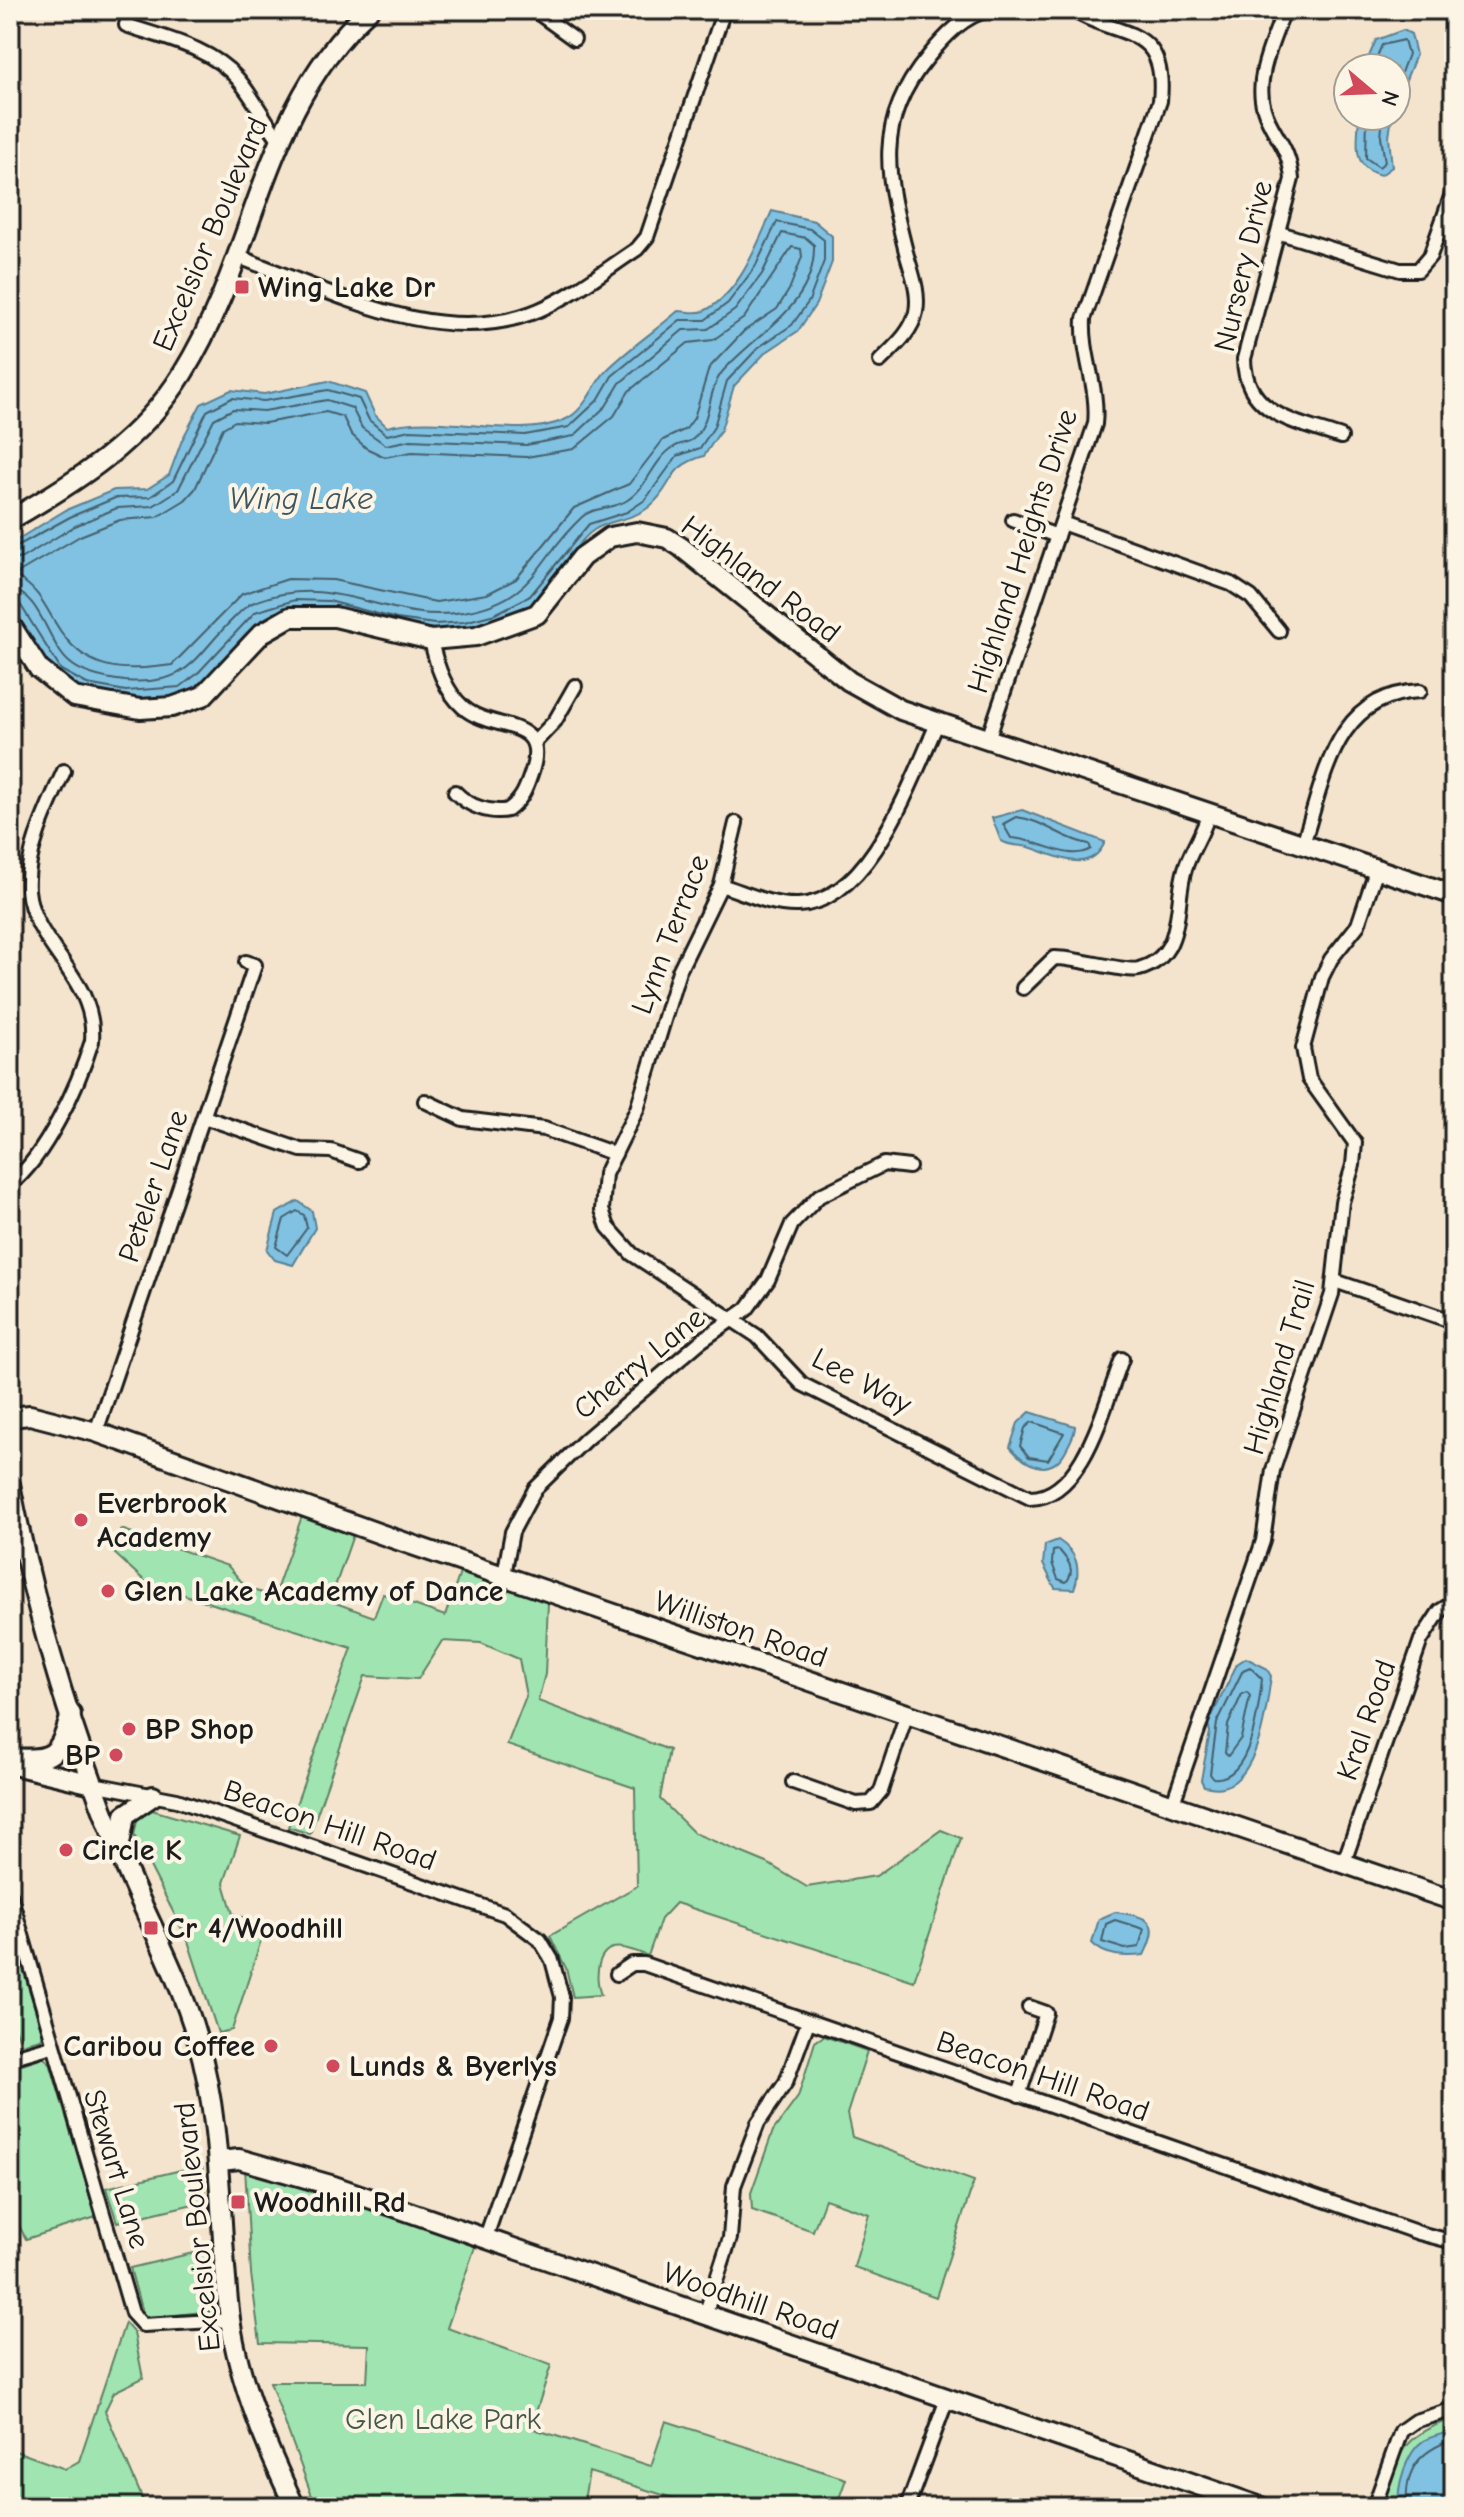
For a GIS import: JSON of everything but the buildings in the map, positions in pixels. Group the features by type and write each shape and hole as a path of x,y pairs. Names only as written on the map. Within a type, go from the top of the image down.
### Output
{"main road":[{"name":"Excelsior Boulevard","path":"10,520 106,460 135,433 183,373 206,330 279,139 339,37 369,10"},
{"name":"Highland Road","path":"10,624 39,669 62,691 84,702 140,709 182,706 203,696 262,633 290,617 335,617 431,640 476,636 525,620 547,604 582,557 595,546 623,533 654,534 681,547 849,681 901,710 1454,895"},
{"name":"Williston Road","path":"10,1417 30,1415 96,1432 906,1716 1454,1901"},
{"name":"Excelsior Boulevard","path":"10,1484 29,1575 93,1784 196,2035 210,2089 220,2161 231,2320 245,2383 295,2507"},
{"path":"10,1760 38,1760 56,1752 63,1743 71,1711"},
{"path":"10,1760 93,1784"},
{"path":"119,1852 125,1815 140,1801 153,1796"},
{"name":"Woodhill Road","path":"220,2161 239,2159 277,2168 486,2237 1261,2507"}],"street":[{"path":"131,10 126,25 191,47 224,65 238,78 279,139"},
{"path":"534,10 574,39"},
{"path":"236,256 422,322 482,325 512,320 540,310 637,249 647,237 724,10"},
{"path":"880,361 910,328 917,297 888,177 889,142 905,92 919,67 954,29 975,12 990,10"},
{"name":"Highland Heights Drive","path":"988,739 1096,415 1094,388 1085,355 1084,319 1160,101 1161,87 1155,57 1135,36 1073,10"},
{"name":"Nursery Drive","path":"1284,10 1267,60 1262,93 1264,110 1287,149 1292,179 1244,359 1249,388 1265,409 1341,437"},
{"path":"1280,233 1400,270 1418,270 1430,256 1454,188"},
{"path":"1013,520 1057,536"},
{"path":"1062,523 1231,584 1251,597 1279,631"},
{"path":"431,640 442,677 461,705 469,712 524,732 534,743 536,759 524,794 508,810 499,812 479,807 455,792"},
{"path":"534,743 555,721 575,686"},
{"path":"1303,844 1341,733 1353,718 1384,697 1420,691"},
{"name":"Highland Heights Drive","path":"721,885 785,904 814,902 840,889 864,865 894,816 937,724"},
{"path":"10,1185 33,1162 44,1145 92,1041 89,1004 41,925 28,890 33,853 64,771"},
{"path":"1023,988 1054,958 1074,957 1135,970 1156,959 1175,934 1183,875 1209,812"},
{"name":"Lynn Terrace","path":"637,1109 679,971 721,885 736,823"},
{"name":"Highland Trail","path":"1172,1806 1263,1541 1273,1470 1335,1281 1342,1202 1353,1165 1355,1143 1309,1079 1303,1048 1322,977 1331,959 1358,925 1377,868"},
{"name":"Peteler Lane","path":"96,1432 255,965 246,962"},
{"path":"425,1101 463,1119 544,1129 615,1154"},
{"name":"Lee Way","path":"637,1109 605,1174 601,1192 602,1210 608,1227 632,1254 757,1336 802,1384 1030,1498 1052,1495 1071,1479 1122,1359"},
{"path":"204,1117 301,1150 331,1151 359,1161"},
{"name":"Cherry Lane","path":"504,1575 512,1532 522,1509 551,1470 701,1341 732,1321 760,1293 783,1237 819,1196 884,1164 909,1167"},
{"path":"1335,1281 1454,1322"},
{"name":"Kral Road","path":"1343,1865 1421,1640 1440,1611 1454,1602"},
{"path":"793,1782 856,1804 871,1803 881,1791 906,1716"},
{"name":"Beacon Hill Road","path":"93,1784 177,1800 505,1914 540,1940 552,1960 562,1997 561,2018 548,2064 486,2237"},
{"name":"Stewart Lane","path":"10,1894 52,2046 137,2321 158,2326 231,2320"},
{"name":"Beacon Hill Road","path":"617,1974 632,1964 644,1964 1454,2242"},
{"path":"1019,2095 1046,2013 1029,2007"},
{"path":"705,2315 730,2238 734,2186 758,2123 786,2082 808,2022"},
{"path":"10,2058 52,2046"},
{"path":"907,2507 947,2399"},
{"path":"1374,2507 1401,2431 1415,2421 1454,2409"}],"green space":[{"path":"302,1516 353,1535 330,1601 374,1617 383,1594 445,1616 460,1573 548,1602 545,1674 538,1701 669,1750 660,1799 694,1833 767,1863 807,1887 876,1876 941,1830 961,1838 914,1981 676,1903 661,1919 648,1956 623,1948 607,1951 599,1963 601,1995 573,1997 566,1968 550,1936 637,1886 635,1788 507,1745 526,1696 519,1659 481,1643 442,1641 418,1679 365,1676 310,1834 288,1827 352,1648 147,1583 113,1552 121,1529 228,1566 248,1589 274,1596"},
{"path":"152,1810 240,1836 224,1883 233,1914 266,1925 232,2030 218,2033 188,1941 134,1835 138,1816"},
{"path":"18,1953 43,2035 41,2039 21,2044 10,2011 10,1955"},
{"path":"824,2036 867,2051 847,2114 852,2137 974,2181 936,2297 854,2267 869,2214 825,2199 813,2231 752,2210 751,2193 773,2131 798,2097 815,2042"},
{"path":"43,2057 50,2063 96,2217 26,2239 16,2220 10,2222 10,2137 18,2134 10,2103 10,2068"},
{"path":"202,2165 206,2201 117,2222 106,2188"},
{"name":"Glen Lake Park","path":"245,2167 476,2244 447,2328 551,2365 531,2428 651,2466 666,2421 846,2479 836,2507 702,2507 589,2472 583,2506 517,2501 515,2507 316,2507 270,2382 367,2382 369,2345 260,2343 251,2274"},
{"path":"210,2249 216,2303 212,2311 147,2318 142,2312 130,2268"},
{"path":"125,2323 134,2333 143,2378 114,2392 105,2411 146,2507 10,2507 10,2449 65,2469 79,2461"},
{"path":"1454,2418 1454,2430 1423,2441 1398,2498 1399,2507 1382,2507 1403,2450 1421,2433"}],"water":[{"path":"1403,30 1411,34 1416,55 1412,65 1412,52 1371,52 1376,40"},
{"path":"1358,132 1390,132 1392,167 1381,175 1371,171 1360,160"},
{"name":"Wing Lake","path":"772,211 814,221 832,236 832,262 816,304 798,331 765,353 734,386 721,430 704,456 676,471 657,499 642,512 594,530 577,547 549,589 532,605 488,624 446,630 320,608 278,612 249,631 199,683 179,695 161,698 114,697 93,693 58,674 30,643 11,604 8,590 10,544 66,510 114,490 147,489 169,475 182,440 201,404 231,390 264,394 328,381 365,393 375,415 387,427 431,423 524,428 564,420 578,410 607,370 678,311 704,311 728,293 746,267"},
{"path":"1022,810 1105,842 1091,858 1072,861 1001,841 992,818"},
{"path":"298,1201 312,1211 315,1228 293,1265 275,1260 267,1250 277,1213"},
{"path":"1030,1412 1075,1426 1060,1459 1046,1467 1031,1464 1010,1447 1018,1423"},
{"path":"1058,1540 1070,1550 1076,1561 1078,1574 1074,1589 1055,1588 1043,1564 1045,1545"},
{"path":"1246,1658 1266,1668 1271,1676 1259,1739 1245,1770 1235,1781 1221,1788 1204,1786 1201,1780 1210,1732 1208,1724 1237,1664"},
{"path":"1115,1912 1137,1916 1149,1923 1152,1935 1144,1955 1116,1955 1092,1943 1099,1919"},
{"path":"1454,2430 1454,2507 1399,2507 1401,2481 1407,2462 1417,2447 1423,2441"}],"place":[{"name":"Wing Lake Dr","path":"242,287"},
{"name":"Everbrook Academy","path":"81,1520"},
{"name":"Glen Lake Academy of Dance","path":"108,1591"},
{"name":"BP Shop","path":"129,1729"},
{"name":"BP","path":"116,1755"},
{"name":"Circle K","path":"66,1850"},
{"name":"Cr 4/Woodhill","path":"151,1928"},
{"name":"Caribou Coffee","path":"271,2046"},
{"name":"Lunds & Byerlys","path":"333,2066"},
{"name":"Woodhill Rd","path":"238,2202"}]}
